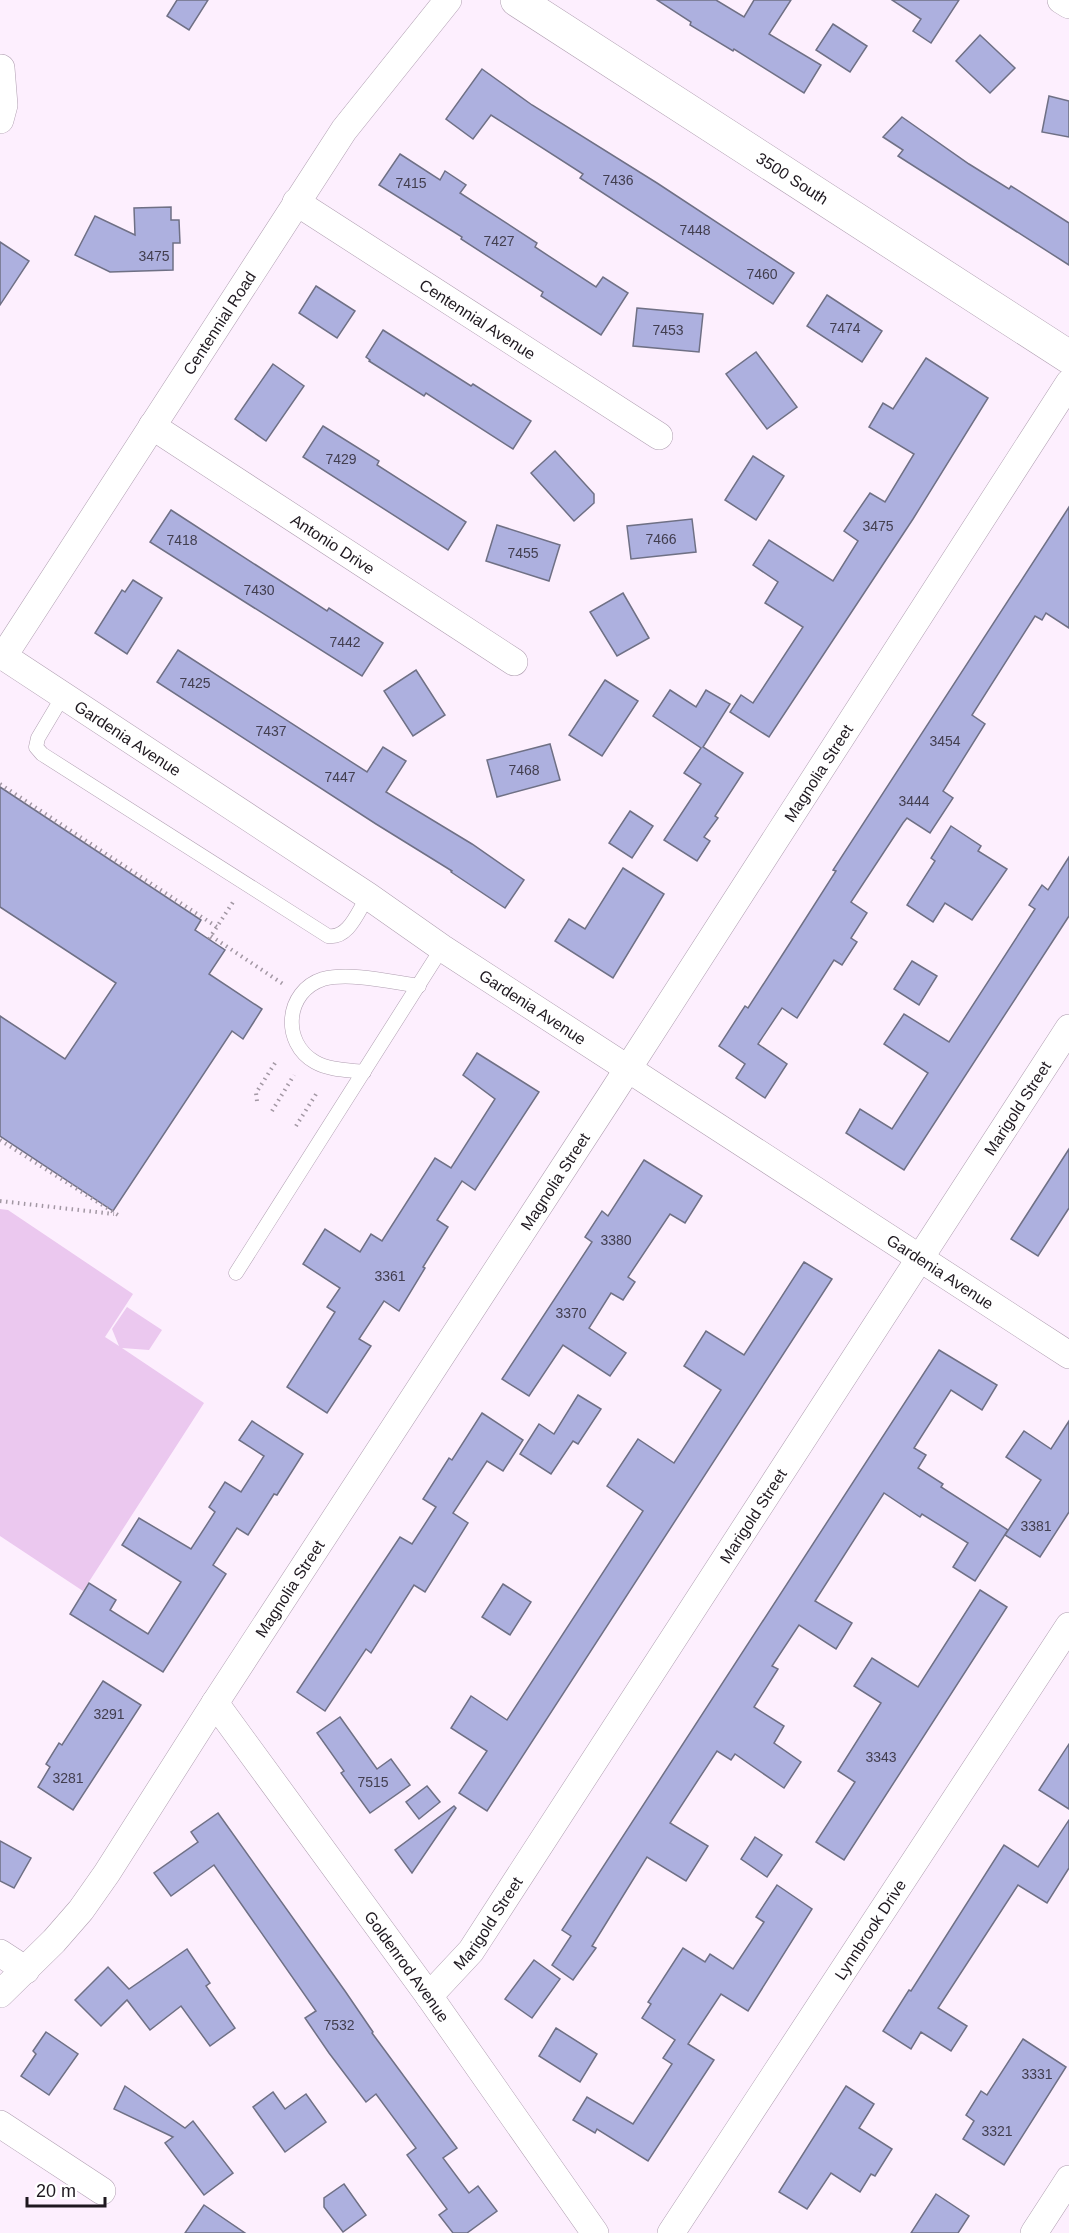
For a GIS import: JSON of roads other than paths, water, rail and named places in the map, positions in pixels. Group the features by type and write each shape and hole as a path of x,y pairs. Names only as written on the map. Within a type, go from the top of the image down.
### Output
{"main road":[{"name":"3500 South","path":"518,0 1069,357"}],"street":[{"name":"Centennial Road","path":"2,655 344,130 448,0"},
{"path":"1061,0 1069,5"},
{"path":"0,120 4,105 1,68"},
{"name":"Centennial Avenue","path":"296,202 659,436"},
{"name":"Magnolia Street","path":"0,1994 26,1970 81,1910 627,1070 1069,383"},
{"name":"Antonio Drive","path":"152,426 514,662"},
{"name":"Gardenia Avenue","path":"2,655 627,1070 1069,1355"},
{"name":"Marigold Street","path":"429,1996 471,1950 1069,1028"},
{"name":"Lynnbrook Drive","path":"671,2233 1069,1626"},
{"name":"Goldenrod Avenue","path":"215,1703 429,1996 595,2233"},
{"path":"0,1953 26,1970"},
{"path":"0,2124 102,2191"},
{"path":"1034,2233 1069,2179"}],"lane":[{"path":"63,696 38,738 36,747 42,754 328,936 337,937 344,933 368,896"},
{"path":"236,1273 442,948"},
{"path":"364,1072 326,1067 315,1063 298,1048 294,1038 292,1015 301,994 320,980 332,977 354,977 419,986"}]}
